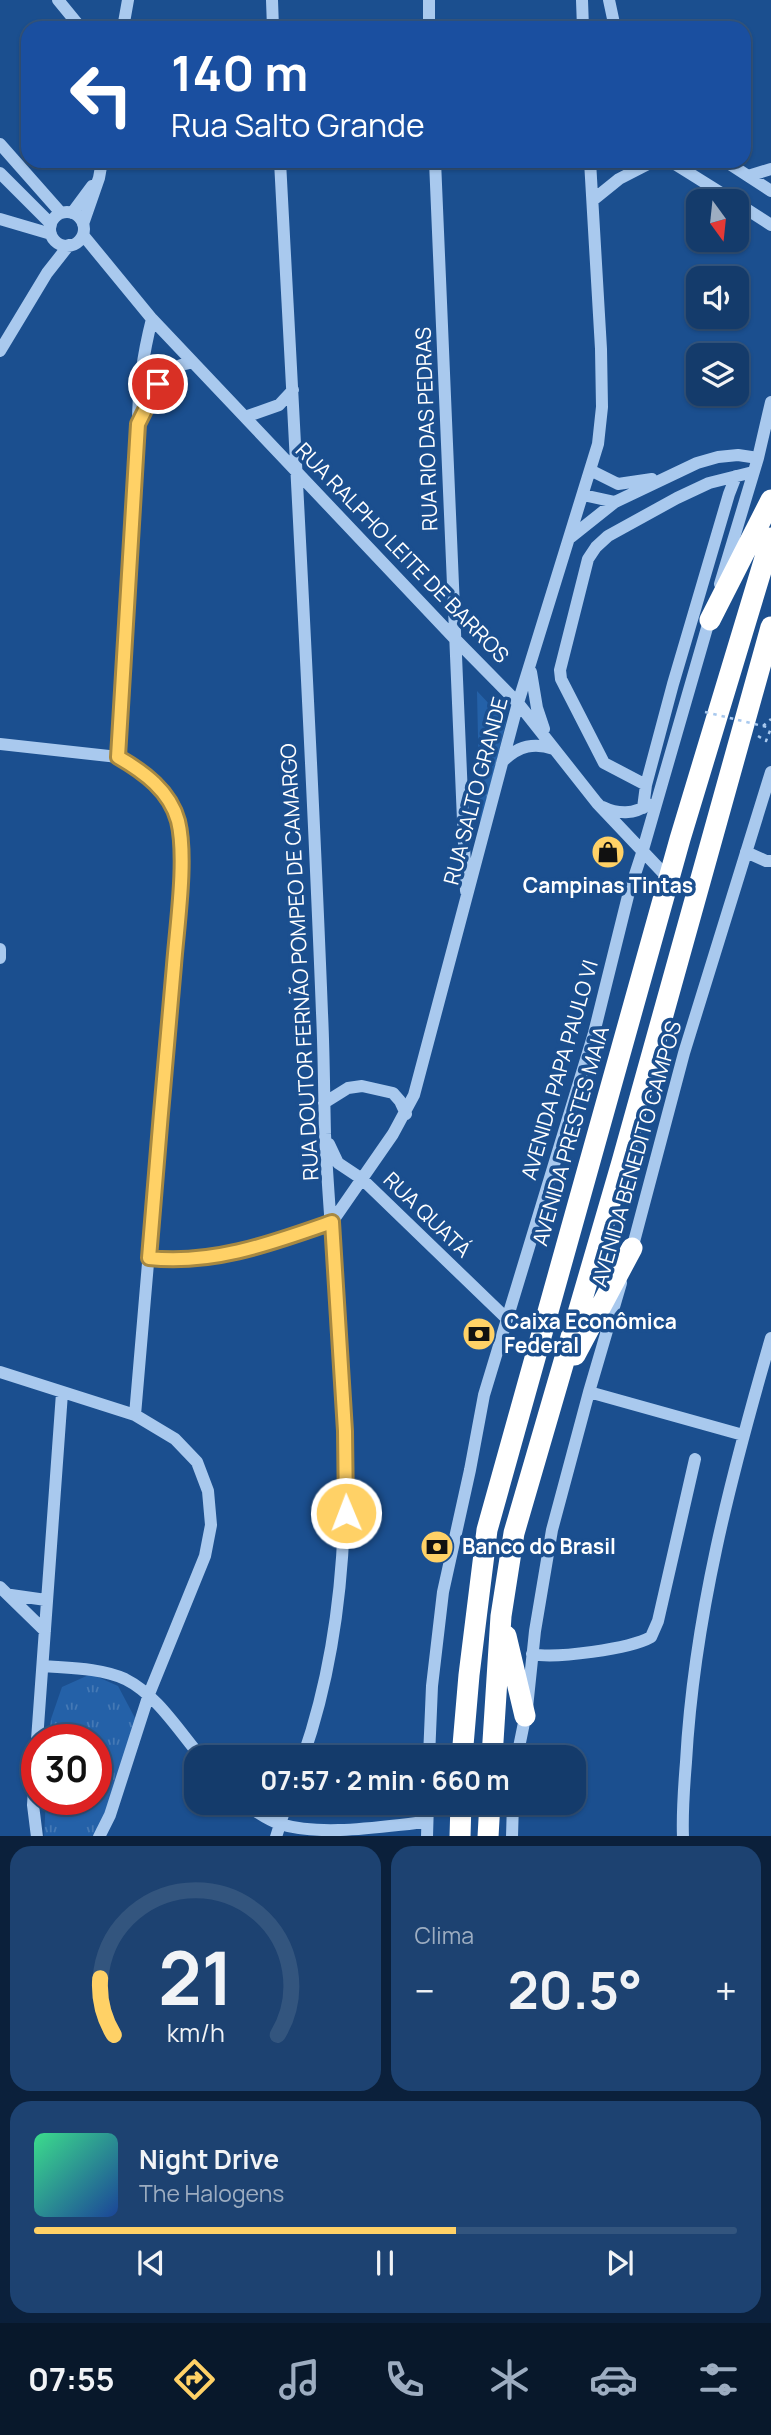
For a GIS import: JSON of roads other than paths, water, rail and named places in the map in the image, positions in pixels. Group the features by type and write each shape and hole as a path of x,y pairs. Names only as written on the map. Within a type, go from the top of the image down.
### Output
{"highway":[{"path":"710,620 771,500"},
{"name":"AVENIDA PRESTES MAIA","path":"463,1745 487,1530 668,879 771,538"},
{"path":"493,1745 501,1616 514,1533 622,1162 771,627"},
{"path":"554,1394 632,1248"},
{"path":"501,1616 525,1716"},
{"path":"460,1836 461,1815"},
{"path":"488,1836 489,1815"}],"street":[{"path":"58,0 75,21"},
{"path":"124,21 128,0"},
{"path":"272,0 273,21"},
{"path":"429,0 429,21"},
{"path":"582,0 582,21"},
{"path":"609,0 614,21"},
{"path":"0,144 19,168 67,213"},
{"path":"0,351 47,273 99,178 101,168"},
{"name":"RUA DOUTOR FERNÃO POMPEO DE CAMARGO","path":"280,168 297,471 324,1103 345,1431 346,1513 342,1571 330,1656 307,1745"},
{"name":"RUA RIO DAS PEDRAS","path":"435,168 466,905"},
{"name":"RUA SALTO GRANDE","path":"332,1222 406,1114 414,1095 519,703 598,444 602,407 591,168"},
{"path":"593,200 619,179 640,168"},
{"path":"681,168 714,189"},
{"path":"736,168 771,191"},
{"path":"748,176 771,169"},
{"name":"RUA RALPHO LEITE DE BARROS","path":"4,177 51,224 101,259 152,319 519,703 597,803 668,879"},
{"path":"67,213 99,178"},
{"path":"749,211 771,225"},
{"path":"67,213 77,215 67,236 56,216 67,213"},
{"path":"0,219 67,236"},
{"path":"118,757 140,375 152,319"},
{"path":"138,424 158,384 167,373 182,363 193,362"},
{"path":"245,417 279,405 292,390"},
{"name":"AVENIDA PAPA PAULO VI","path":"430,1745 432,1686 443,1592 484,1395 594,1033 628,895 758,458 771,402"},
{"path":"570,537 615,502 663,477 719,457 738,455 758,458"},
{"path":"590,470 618,484 663,477"},
{"path":"646,785 604,763 561,679 560,670 588,559 608,536 677,498 709,483 753,472"},
{"path":"643,808 646,785 736,475"},
{"path":"583,495 615,502"},
{"path":"531,665 537,708 554,749"},
{"path":"0,744 118,757 143,772 171,802 178,822 181,849 178,912 135,1415"},
{"path":"504,760 512,753 532,745 554,749"},
{"name":"AVENIDA BENEDITO CAMPOS","path":"519,1745 552,1530 684,1053 771,772"},
{"path":"597,803 617,812 627,812 643,808 661,788"},
{"path":"746,852 771,861"},
{"path":"0,949 0,958"},
{"path":"324,1103 348,1088 362,1086 393,1093 406,1114"},
{"name":"RUA QUATÁ","path":"326,1137 338,1163 362,1178 506,1318"},
{"path":"149,1258 204,1259 240,1252 332,1222"},
{"path":"683,1836 687,1737 694,1660 701,1620 743,1435 771,1338"},
{"path":"0,1372 135,1415 175,1439 197,1462 208,1491 211,1525 205,1556 149,1695 127,1770 99,1836"},
{"path":"589,1392 743,1435"},
{"path":"39,1724 62,1393"},
{"path":"532,1654 546,1657 610,1648 636,1644 650,1637 657,1621 695,1459"},
{"path":"5,1591 46,1600"},
{"path":"5,1591 45,1631"},
{"path":"44,1666 89,1670 123,1678 149,1695 191,1745"},
{"path":"34,1815 37,1836"},
{"path":"259,1815 278,1830 427,1822"},
{"path":"427,1815 427,1836"},
{"path":"512,1836 513,1815"}],"place":[{"name":"Campinas Tintas","path":"608,852"},
{"name":"Caixa Econômica Federal","path":"479,1334"},
{"name":"Banco do Brasil","path":"437,1547"}]}
